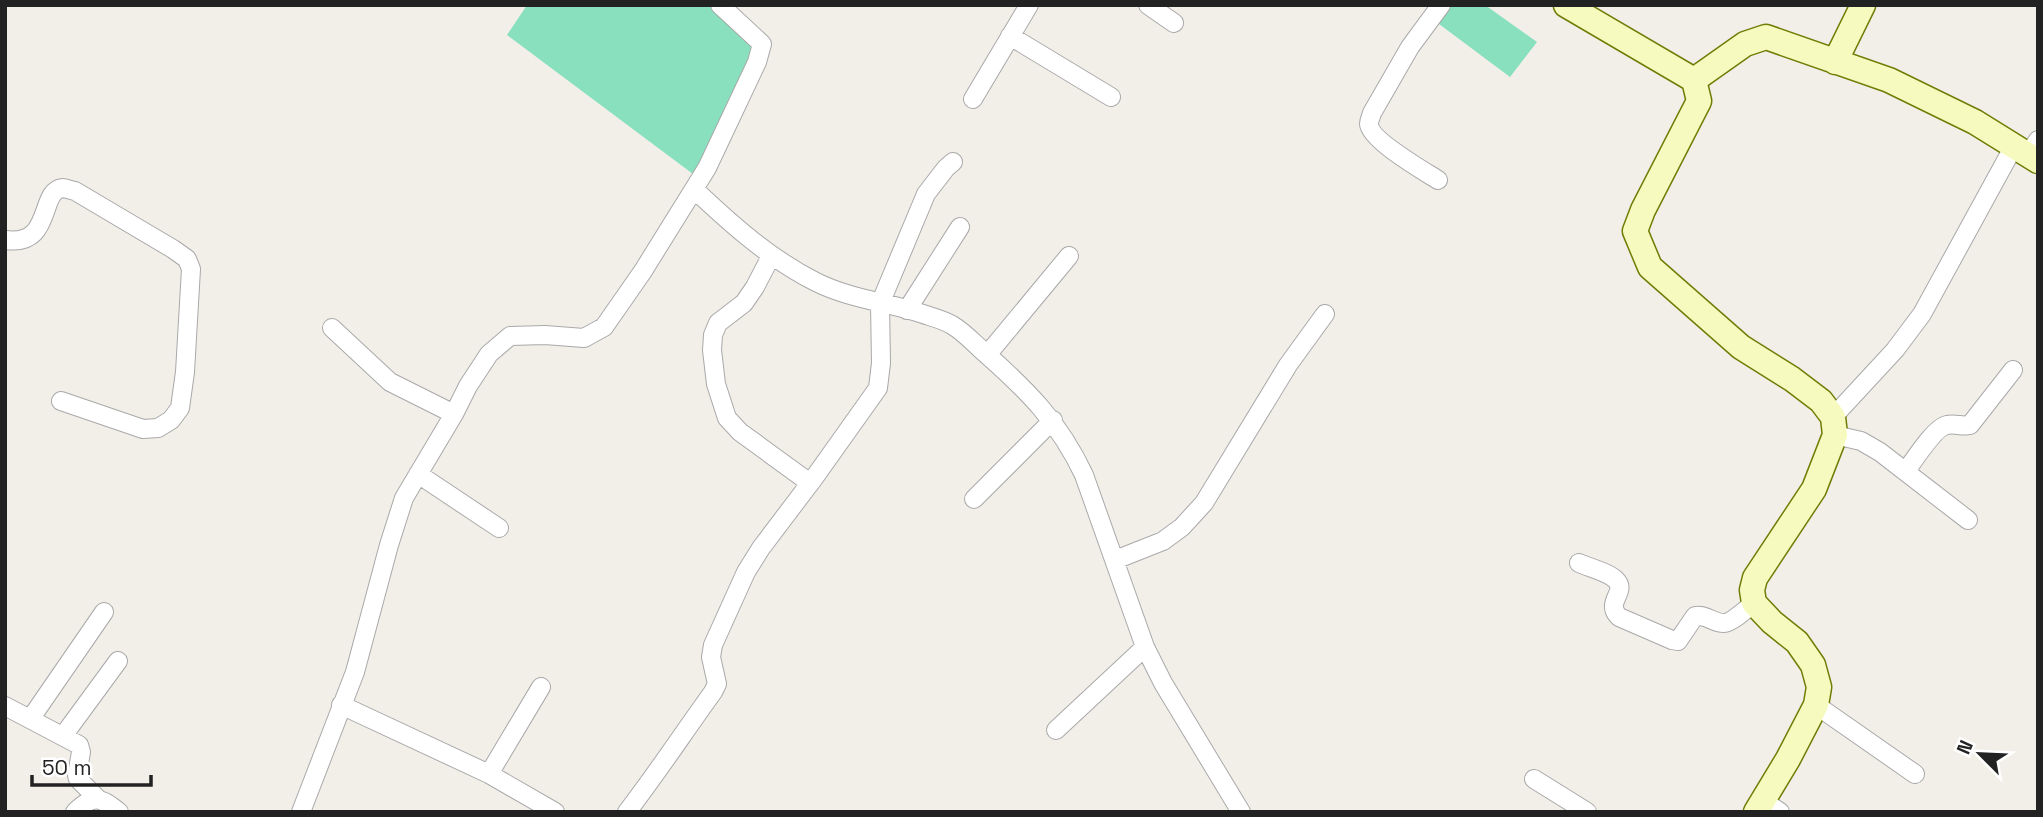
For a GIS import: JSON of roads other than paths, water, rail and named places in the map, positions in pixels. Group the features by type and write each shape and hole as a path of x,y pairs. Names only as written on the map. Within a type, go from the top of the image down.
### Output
{"street":[{"path":"301,812 355,672 404,498 468,386 489,354 510,336 584,338 604,327 643,271 706,168 752,74 762,44 720,5"},
{"path":"1148,5 1174,23"},
{"path":"1438,180 1382,142 1372,133 1369,124 1372,113 1410,47 1441,5"},
{"path":"1566,5 1694,80 1699,101 1635,231 1650,267 1741,347 1821,401 1834,426 1906,471 1968,520"},
{"path":"1835,62 1863,5"},
{"path":"973,99 1023,8"},
{"path":"1010,36 1111,97"},
{"path":"1694,80 1745,44 1766,37 1889,80 2029,150 1922,314 1834,426 1814,489 1755,578 1752,590 1754,603 1797,642 1813,665 1819,687 1816,705 1766,808"},
{"path":"627,812 659,771 717,684 711,657 713,645 746,572 878,388 881,363 880,304 926,194 946,167 953,162"},
{"path":"5,240 17,242 34,234 52,196 64,188 75,191 173,249 187,259 191,269 186,372 180,408 171,420 158,428 143,429 61,401"},
{"path":"694,189 771,256 816,282 851,297 921,313 953,325 1021,386 1053,421 1084,475 1146,647 1163,683 1241,812"},
{"path":"907,310 960,227"},
{"path":"771,256 744,303 718,323 713,335 712,350 716,384 727,418 740,432 810,483"},
{"path":"987,355 1069,256"},
{"path":"1115,560 1163,541 1182,527 1204,503 1289,365 1325,314"},
{"path":"332,328 390,382 454,414"},
{"path":"1906,471 1938,429 1947,425 1970,425 2013,370"},
{"path":"974,499 1053,421"},
{"path":"418,474 499,528"},
{"path":"1579,563 1619,582 1620,587 1612,607 1619,617 1672,640 1678,640 1695,616 1730,622 1754,603"},
{"path":"31,718 104,612"},
{"path":"1056,730 1146,647"},
{"path":"63,736 118,661"},
{"path":"489,774 541,687"},
{"path":"341,705 489,774 555,812"},
{"path":"1816,705 1915,774"},
{"path":"5,706 79,745 82,752 78,779 98,799 119,812"},
{"path":"1534,779 1587,812"},
{"path":"75,812 90,800 98,799"}]}
